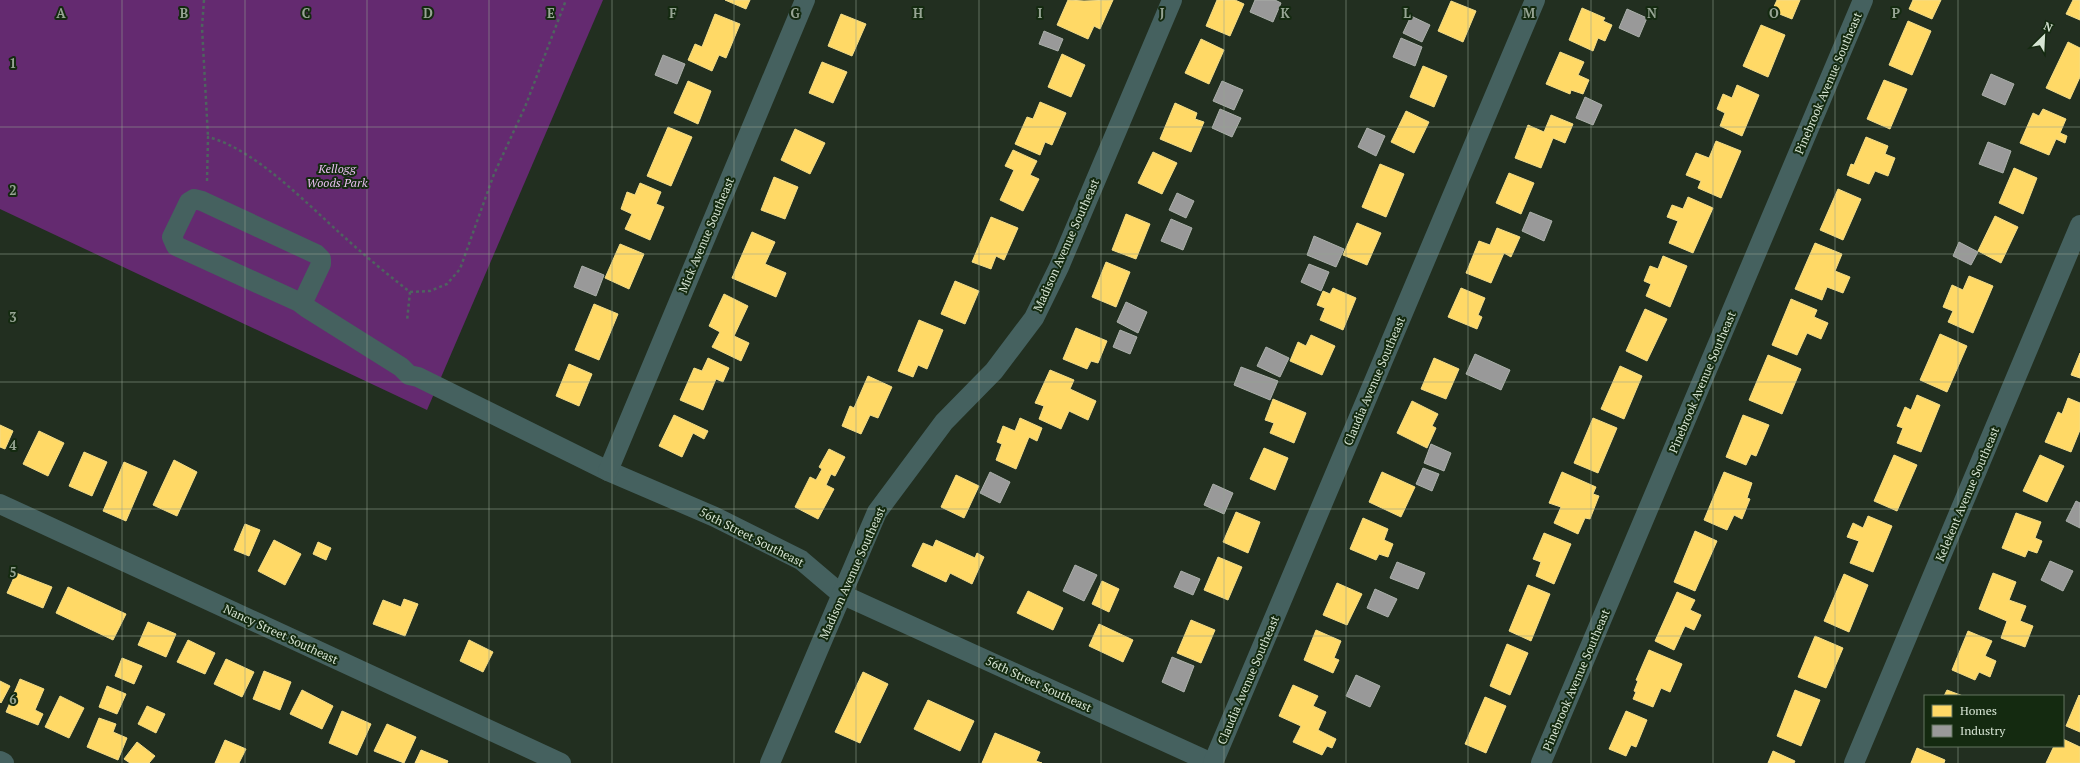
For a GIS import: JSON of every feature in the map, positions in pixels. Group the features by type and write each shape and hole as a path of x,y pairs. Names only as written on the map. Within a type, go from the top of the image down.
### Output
{"street":[{"name":"Mick Avenue Southeast","path":"608,470 805,0"},
{"name":"Madison Avenue Southeast","path":"770,763 877,512 944,422 994,370 1034,318 1059,267 1172,0"},
{"name":"Claudia Avenue Southeast","path":"1212,763 1535,0"},
{"name":"Pinebrook Avenue Southeast","path":"1541,763 1863,0"},
{"name":"56th Street Southeast","path":"302,304 321,264 321,259 316,254 202,201 194,200 189,202 172,237 176,246 302,304 401,367 409,375 418,377 608,470 715,517 801,560 841,594 1212,763"},
{"name":"Kelekent Avenue Southeast","path":"1854,763 2080,225"},
{"name":"Nancy Street Southeast","path":"0,504 561,763"},
{"path":"0,761 4,763"}],"path":[{"path":"204,0 202,34 208,137 207,181"},
{"path":"208,137 221,140 241,152 289,187 372,262 410,292 430,291 447,284 460,269 494,174 525,107 566,0"},
{"path":"407,321 410,292"}],"green space":[{"name":"Kellogg Woods Park","path":"0,0 603,0 427,410 0,209"}],"building: Homes":[{"path":"725,0 750,0 746,9"},
{"path":"1068,0 1113,0 1100,29 1094,26 1088,39 1057,25"},
{"path":"1217,0 1235,0 1244,4 1230,36 1206,26"},
{"path":"1777,0 1800,0 1792,19 1772,11"},
{"path":"1913,0 1941,0 1932,19 1909,9"},
{"path":"2073,0 2080,0 2080,20 2066,14"},
{"path":"1451,1 1476,11 1463,42 1438,31"},
{"path":"1582,8 1605,18 1603,21 1612,25 1605,41 1598,38 1593,51 1569,40"},
{"path":"715,14 740,24 726,58 719,55 712,71 688,60 695,44 702,47"},
{"path":"841,14 866,24 852,56 828,46"},
{"path":"1908,21 1931,31 1912,75 1889,65"},
{"path":"1761,25 1785,35 1768,77 1743,66"},
{"path":"1201,39 1224,50 1209,84 1185,73"},
{"path":"2068,42 2080,48 2080,77 2070,99 2046,88"},
{"path":"1560,52 1584,62 1578,75 1589,80 1583,94 1571,90 1570,94 1546,84"},
{"path":"1062,54 1085,65 1071,97 1048,87"},
{"path":"822,62 847,72 833,103 809,93"},
{"path":"1423,66 1447,76 1434,107 1410,97"},
{"path":"1884,80 1907,89 1890,129 1867,119"},
{"path":"688,81 711,91 698,124 674,113"},
{"path":"1737,85 1759,95 1742,136 1720,126 1725,113 1717,109 1723,94 1732,98"},
{"path":"1040,102 1066,113 1052,145 1045,142 1040,155 1015,144 1027,117 1033,119"},
{"path":"1175,103 1197,113 1195,119 1204,122 1191,152 1160,139"},
{"path":"2043,109 2066,119 2060,133 2067,136 2065,143 2056,139 2049,155 2020,143 2033,113 2039,116"},
{"path":"1406,111 1429,122 1414,153 1391,142"},
{"path":"1551,115 1573,124 1565,143 1553,138 1541,168 1515,158 1528,125 1544,132"},
{"path":"668,127 692,137 671,186 647,176"},
{"path":"795,129 825,143 810,174 781,160"},
{"path":"1866,137 1888,146 1885,154 1895,158 1888,176 1875,171 1869,184 1847,175 1851,164 1854,165"},
{"path":"1716,141 1741,151 1721,198 1698,188 1701,181 1686,175 1696,153 1709,158"},
{"path":"1013,150 1037,161 1030,175 1039,179 1023,211 1000,200 1014,170 1005,166"},
{"path":"1153,152 1177,163 1162,194 1138,183"},
{"path":"1380,164 1404,174 1386,217 1362,207"},
{"path":"2014,168 2037,178 2023,214 1999,203"},
{"path":"1509,173 1534,183 1521,214 1496,203"},
{"path":"774,177 798,187 785,219 761,210"},
{"path":"640,183 661,192 656,204 664,207 650,240 625,229 632,214 621,209 627,192 635,195"},
{"path":"1838,189 1861,199 1843,240 1820,230"},
{"path":"1688,197 1713,208 1693,253 1669,243 1678,221 1667,217 1672,205 1683,209"},
{"path":"1126,214 1150,224 1136,259 1112,250"},
{"path":"1995,216 2018,227 2001,263 1978,251"},
{"path":"991,217 1018,228 1004,260 996,256 991,269 972,262"},
{"path":"1357,223 1381,233 1367,265 1343,255"},
{"path":"1497,228 1520,237 1511,257 1504,253 1491,283 1466,273 1479,241 1490,245"},
{"path":"752,232 775,242 765,264 786,273 776,297 732,278"},
{"path":"1815,243 1842,254 1835,271 1850,277 1843,293 1827,287 1822,300 1795,289"},
{"path":"620,244 644,254 629,289 605,278"},
{"path":"1663,256 1687,266 1670,307 1646,296 1651,284 1644,281 1650,266 1658,269"},
{"path":"1106,262 1130,272 1116,307 1092,297"},
{"path":"1969,276 1993,286 1973,333 1948,322 1953,311 1943,307 1952,285 1963,290"},
{"path":"955,281 979,291 965,324 941,314"},
{"path":"1333,288 1356,298 1343,330 1320,320 1325,308 1317,305 1323,291 1330,294"},
{"path":"1461,288 1485,298 1478,315 1482,317 1477,329 1448,317"},
{"path":"724,294 748,306 734,336 749,343 741,361 712,347 720,332 709,326"},
{"path":"1791,299 1817,310 1814,317 1828,323 1821,339 1807,333 1797,355 1772,345"},
{"path":"594,304 618,314 599,360 575,350"},
{"path":"1645,309 1667,319 1647,361 1626,351"},
{"path":"919,320 943,330 927,369 918,365 913,377 898,371"},
{"path":"1076,328 1107,341 1098,363 1091,361 1087,369 1063,359"},
{"path":"1940,334 1967,346 1947,392 1920,380"},
{"path":"1311,335 1335,346 1322,375 1290,361 1298,342 1306,346"},
{"path":"2080,353 2080,378 2071,375"},
{"path":"1768,355 1801,369 1782,414 1749,400"},
{"path":"708,358 729,368 723,382 716,379 703,410 680,400 694,368 702,371"},
{"path":"1434,358 1459,369 1446,399 1421,389"},
{"path":"569,364 592,374 579,406 556,396"},
{"path":"1620,366 1642,376 1624,419 1601,409"},
{"path":"1050,370 1074,380 1070,389 1096,401 1088,420 1069,411 1061,429 1039,419 1044,406 1035,403"},
{"path":"868,376 892,387 878,418 870,415 861,434 842,426 850,406 854,408"},
{"path":"1917,395 1940,405 1921,452 1897,443 1903,428 1897,426 1905,407 1911,410"},
{"path":"2068,398 2080,403 2080,430 2071,452 2045,442 2058,412 2062,414"},
{"path":"1273,399 1306,413 1294,443 1270,433 1274,423 1265,420"},
{"path":"1412,401 1438,414 1432,426 1436,428 1427,448 1397,433"},
{"path":"674,415 708,431 704,439 693,433 682,457 659,446"},
{"path":"1743,415 1769,425 1756,456 1751,454 1746,465 1726,457"},
{"path":"1020,418 1042,428 1037,441 1029,437 1016,469 996,460 1002,444 997,442 1003,426 1015,431"},
{"path":"1593,418 1617,428 1598,473 1574,463"},
{"path":"0,425 13,431 5,449 0,447"},
{"path":"39,431 64,443 48,476 23,464"},
{"path":"1264,448 1288,458 1275,490 1250,479"},
{"path":"829,449 845,457 835,476 831,474 826,485 834,489 818,519 795,507 810,477 816,480 822,469 819,467"},
{"path":"84,452 107,462 92,496 69,486"},
{"path":"1894,455 1917,465 1897,511 1874,501"},
{"path":"2040,455 2064,466 2047,502 2023,491"},
{"path":"174,460 197,472 177,516 153,505"},
{"path":"124,462 147,472 126,521 103,511"},
{"path":"1382,472 1415,487 1401,517 1369,502"},
{"path":"1562,472 1596,487 1593,494 1599,496 1590,519 1585,518 1578,534 1554,523 1561,507 1549,503"},
{"path":"1724,472 1752,483 1747,498 1750,499 1742,519 1734,515 1727,530 1704,520"},
{"path":"956,475 979,486 964,518 941,507"},
{"path":"1236,512 1260,522 1248,553 1223,542"},
{"path":"2016,513 2041,522 2035,538 2042,541 2037,553 2028,550 2025,557 2002,548"},
{"path":"1868,516 1892,526 1873,572 1850,563 1859,541 1847,537 1853,523 1863,528"},
{"path":"1363,518 1388,529 1384,540 1393,544 1388,557 1379,554 1376,560 1350,549"},
{"path":"245,524 260,530 249,556 234,550"},
{"path":"1695,531 1717,541 1695,591 1674,582"},
{"path":"1544,533 1571,544 1554,584 1536,576 1541,562 1533,559"},
{"path":"274,540 301,554 285,585 258,571"},
{"path":"936,540 975,558 977,553 984,557 972,584 950,573 946,582 912,566 923,543 933,547"},
{"path":"318,542 331,548 326,560 313,554"},
{"path":"1218,557 1242,567 1228,600 1204,590"},
{"path":"16,573 52,587 43,608 7,593"},
{"path":"1993,573 2016,582 2009,600 2026,606 2020,621 2033,626 2025,647 2001,638 2007,621 1979,609"},
{"path":"1844,574 1868,585 1849,632 1824,621"},
{"path":"1102,581 1119,589 1109,612 1092,604"},
{"path":"1337,583 1362,594 1347,625 1323,615"},
{"path":"1528,585 1550,594 1531,641 1509,631"},
{"path":"68,587 126,614 113,640 56,613"},
{"path":"1028,591 1063,608 1053,630 1017,613"},
{"path":"1677,592 1695,600 1690,610 1701,615 1694,630 1685,626 1674,650 1655,641"},
{"path":"404,599 418,604 405,636 373,624 383,600 401,607"},
{"path":"1191,620 1215,630 1201,663 1177,653"},
{"path":"148,622 176,634 166,657 138,645"},
{"path":"1099,624 1133,640 1123,662 1089,646"},
{"path":"1316,630 1341,641 1334,658 1339,660 1333,673 1304,660"},
{"path":"1968,631 1992,641 1985,656 1996,661 1990,677 1979,672 1975,680 1952,670"},
{"path":"1815,636 1843,648 1826,688 1798,677"},
{"path":"188,640 215,653 205,674 177,662"},
{"path":"469,640 493,652 483,672 460,661"},
{"path":"1507,644 1528,653 1510,695 1490,686"},
{"path":"1649,650 1682,664 1670,692 1661,688 1653,707 1633,699 1638,681 1636,680"},
{"path":"122,658 142,666 134,684 115,676"},
{"path":"226,659 254,672 242,697 214,684"},
{"path":"264,671 291,682 280,710 253,699"},
{"path":"863,672 888,684 860,743 835,732"},
{"path":"20,679 44,689 35,710 43,714 38,725 6,712"},
{"path":"0,681 10,686 1,703 0,702"},
{"path":"1293,685 1318,696 1313,706 1326,712 1318,730 1336,739 1332,748 1327,746 1322,755 1293,742 1301,726 1279,716"},
{"path":"107,686 126,694 117,714 99,707"},
{"path":"302,690 333,706 322,729 290,714"},
{"path":"1795,690 1820,700 1801,746 1777,736"},
{"path":"1947,690 1960,695 1944,695"},
{"path":"2079,695 2080,696 2080,732 2066,726"},
{"path":"60,696 84,708 69,738 45,727"},
{"path":"1485,697 1506,706 1486,753 1465,744"},
{"path":"928,700 974,721 960,751 914,729"},
{"path":"147,706 165,714 156,733 138,724"},
{"path":"342,711 371,724 357,755 329,743"},
{"path":"1626,711 1647,720 1636,747 1631,745 1626,756 1609,749"},
{"path":"99,718 116,724 113,732 127,738 118,760 87,747"},
{"path":"387,724 416,737 404,763 374,751"},
{"path":"995,733 1040,752 1036,761 1042,763 982,763"},
{"path":"2064,739 2080,747 2080,763 2046,763 2054,747 2064,747"},
{"path":"225,740 246,749 239,763 215,763"},
{"path":"137,742 155,756 149,763 130,763 124,759"},
{"path":"1917,748 1945,760 1944,763 1911,763"},
{"path":"421,750 448,761 447,763 415,763"},
{"path":"1773,751 1795,761 1794,763 1768,763"}],"building: Industry":[{"path":"1255,0 1275,0 1281,3 1273,22 1250,12"},
{"path":"1627,9 1647,18 1639,37 1619,28"},
{"path":"1411,16 1430,25 1422,42 1403,33"},
{"path":"1044,31 1063,39 1058,51 1039,44"},
{"path":"1401,38 1422,47 1415,66 1393,57"},
{"path":"663,55 685,64 677,84 655,75"},
{"path":"1991,74 2014,84 2005,105 1982,95"},
{"path":"1222,81 1243,90 1234,110 1213,101"},
{"path":"1585,97 1602,105 1593,125 1576,118"},
{"path":"1220,109 1241,118 1232,137 1212,128"},
{"path":"1367,128 1385,136 1376,156 1358,147"},
{"path":"1988,142 2011,151 2003,173 1979,164"},
{"path":"1177,193 1194,201 1186,218 1169,210"},
{"path":"1530,212 1552,221 1544,241 1522,231"},
{"path":"1171,219 1192,228 1183,250 1161,241"},
{"path":"1314,236 1344,249 1336,267 1307,255"},
{"path":"1959,242 1978,252 1971,265 1953,256"},
{"path":"1309,264 1329,272 1321,291 1301,282"},
{"path":"582,266 604,275 596,296 574,287"},
{"path":"1126,302 1147,312 1138,333 1117,322"},
{"path":"1120,330 1137,337 1130,354 1113,347"},
{"path":"1266,347 1289,358 1280,377 1257,366"},
{"path":"1475,354 1510,370 1501,390 1466,374"},
{"path":"1241,367 1278,381 1270,400 1234,385"},
{"path":"1431,444 1451,453 1444,471 1424,463"},
{"path":"1423,468 1439,474 1432,491 1416,484"},
{"path":"990,472 1010,482 1000,503 980,493"},
{"path":"1213,484 1233,493 1224,514 1204,505"},
{"path":"2076,501 2080,503 2080,528 2066,521"},
{"path":"2050,561 2073,571 2063,591 2041,580"},
{"path":"1397,562 1425,573 1418,589 1390,578"},
{"path":"1075,565 1097,575 1084,601 1063,591"},
{"path":"1181,571 1200,579 1193,595 1174,587"},
{"path":"1375,589 1397,599 1388,617 1367,608"},
{"path":"1172,657 1194,666 1184,692 1162,682"},
{"path":"1356,675 1380,686 1370,707 1346,696"}]}
